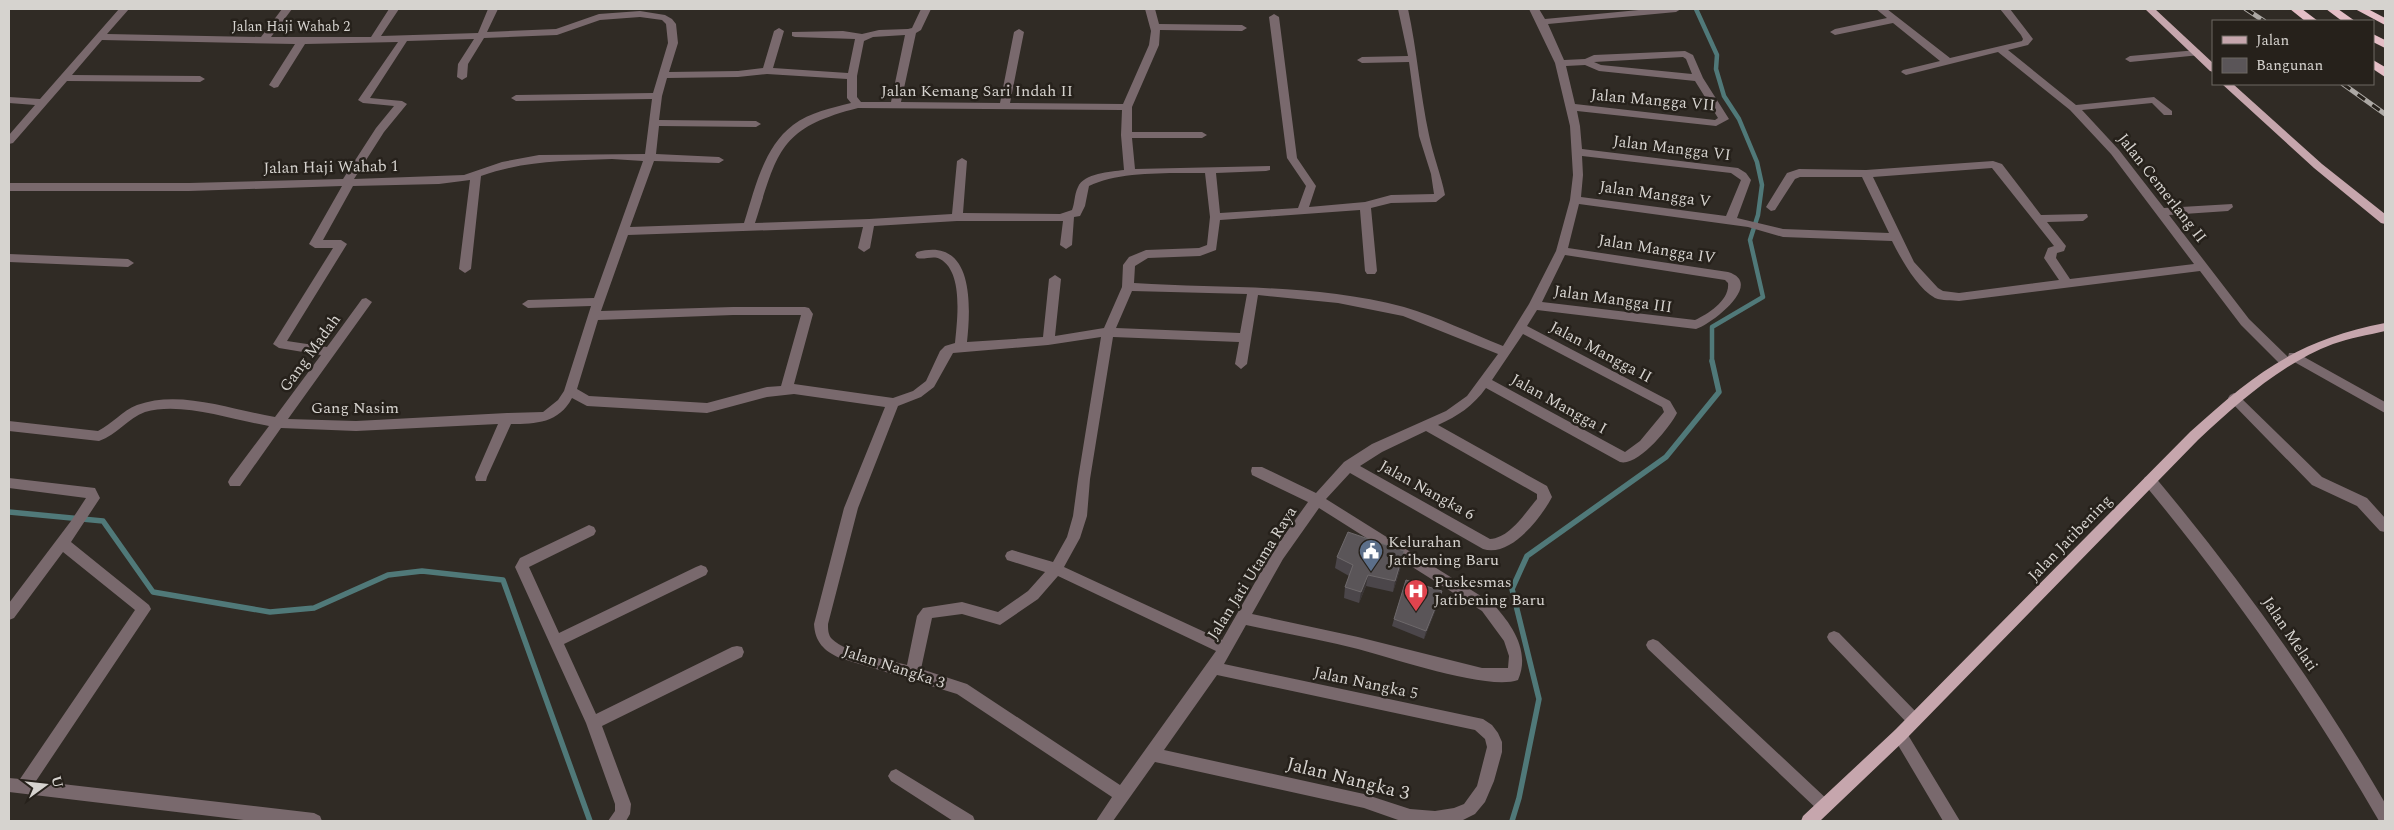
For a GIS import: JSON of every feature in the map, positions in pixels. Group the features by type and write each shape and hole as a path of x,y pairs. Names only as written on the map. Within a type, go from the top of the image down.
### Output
{"highway":[{"path":"2295,9 2311,20"},
{"path":"2331,9 2348,20"},
{"path":"2360,9 2385,22"},
{"path":"2374,38 2385,45"},
{"path":"2374,65 2385,73"}],"main road":[{"path":"2150,9 2212,68"},
{"path":"2228,85 2318,166 2385,220"},
{"name":"Jalan Jatibening","path":"1809,821 1900,735 2194,436 2234,398 2288,359 2325,343 2385,328"}],"street":[{"path":"9,141 124,9"},
{"path":"263,41 287,9"},
{"path":"374,39 394,9"},
{"path":"462,77 463,64 482,34 493,9"},
{"path":"895,106 912,32 920,24 926,9"},
{"path":"1130,173 1126,135 1127,107 1154,44 1155,27 1150,9"},
{"path":"1215,218 1364,206 1391,199 1436,198 1440,195 1436,174 1424,136 1413,59 1403,9"},
{"name":"Jalan Jati Utama Raya","path":"1104,821 1214,668 1240,618 1278,555 1317,500 1349,466 1377,448 1450,414 1471,399 1506,352 1534,305 1562,251 1575,200 1578,175 1575,126 1560,63 1542,22 1534,9"},
{"path":"1542,22 1676,9"},
{"path":"1881,9 1948,62"},
{"path":"1906,72 2025,42 2028,39 2026,34 2005,9"},
{"name":"Jalan Haji Wahab 2","path":"101,37 302,41 557,32 574,28 588,21 611,16 640,14 665,18 671,24 672,43 657,96 654,124"},
{"path":"1274,17 1292,158 1297,167 1310,181 1312,188 1301,212"},
{"path":"1835,32 1893,20"},
{"path":"1155,27 1242,28"},
{"path":"767,71 779,31"},
{"path":"795,34 866,35 912,32"},
{"path":"1004,106 1019,32"},
{"name":"Jalan Kemang Sari Indah II","path":"866,35 859,40 854,56 852,98 858,105 1127,107"},
{"path":"331,352 279,344 341,244 315,244 348,183 380,130 402,104 363,100 405,38"},
{"path":"274,85 302,41"},
{"name":"Jalan Cemerlang II","path":"2000,49 2074,108 2115,152 2201,267 2245,322 2288,359 2385,408"},
{"path":"2130,59 2197,53"},
{"path":"1587,62 1594,58 1685,54 1690,57 1698,78"},
{"path":"1362,60 1413,59"},
{"name":"Jalan Mangga VII","path":"1560,63 1587,62 1599,68 1698,78 1716,103 1724,119 1716,123 1569,107"},
{"path":"663,75 692,73 738,74 767,71 852,76"},
{"path":"62,78 200,79"},
{"path":"516,98 657,96"},
{"path":"9,100 42,102"},
{"path":"2074,108 2154,100 2168,113"},
{"path":"748,228 767,170 784,139 797,127 809,120 858,105"},
{"path":"654,124 756,124"},
{"name":"Gang Nasim","path":"9,426 98,436 110,430 130,413 147,407 180,406 280,423 390,426 543,417 553,413 563,405 570,391 593,316 650,157 654,124"},
{"path":"1126,135 1202,135"},
{"name":"Jalan Mangga VI","path":"1577,152 1734,170 1746,180 1730,221"},
{"name":"Jalan Haji Wahab 1","path":"9,187 189,187 439,180 476,175 513,162 539,158 650,157 719,160"},
{"path":"957,217 962,161"},
{"path":"1771,207 1791,176 1814,173 1866,174 1993,164 1998,166 2060,246 2060,248 2052,252 2050,258 2067,282"},
{"path":"624,231 869,223 957,217 1069,216 1076,213 1080,208 1083,187 1086,183 1107,176 1130,173 1266,168"},
{"path":"913,673 924,616 928,612 962,608 1000,619 1032,595 1056,569 1073,538 1080,516 1084,479 1108,332 1128,287 1129,266 1133,260 1146,254 1208,250 1213,242 1215,218 1210,170"},
{"path":"1866,174 1909,264 1929,287 1940,295 1959,297 2067,282 2201,267"},
{"path":"465,269 476,175"},
{"name":"Jalan Mangga V","path":"1575,200 1748,223 1783,233 1895,237"},
{"path":"1364,206 1371,272"},
{"path":"2161,212 2228,207"},
{"path":"1066,245 1069,216"},
{"path":"2038,219 2083,217"},
{"path":"864,248 869,223"},
{"name":"Jalan Mangga IV","path":"1562,251 1732,278 1736,288 1732,298 1700,323 1688,326"},
{"path":"921,255 937,254 950,260 954,266 964,304 961,347"},
{"path":"9,258 128,263"},
{"path":"1048,341 1055,279"},
{"path":"1128,287 1176,290 1254,290 1307,295 1389,308 1412,314 1506,352"},
{"path":"1241,364 1254,290"},
{"name":"Gang Madah","path":"235,482 280,423 366,302"},
{"path":"528,304 598,302"},
{"name":"Jalan Mangga III","path":"1534,305 1688,326"},
{"path":"593,316 733,311 805,311 807,314 786,390"},
{"name":"Jalan Mangga II","path":"1521,328 1666,404 1671,412 1645,445 1632,456 1625,458 1618,456"},
{"path":"570,391 593,402 707,408 767,392 794,389 893,403 917,394 930,384 944,354 961,347 1048,341 1108,332 1246,338"},
{"name":"Jalan Mangga I","path":"1484,381 1618,456"},
{"path":"2234,398 2317,481 2362,502 2385,527"},
{"name":"Jalan Nangka 3","path":"893,403 851,508 821,624 821,633 829,645 847,654 962,689 1123,796"},
{"path":"481,477 507,418"},
{"name":"Jalan Nangka 6","path":"1349,466 1488,545 1496,546 1506,542 1542,503 1545,497 1542,490 1427,425"},
{"path":"1240,618 1358,643 1482,675 1513,675 1516,667 1511,641 1500,620 1487,607 1317,500 1257,471"},
{"name":"Jalan Melati","path":"2150,481 2207,550 2264,624 2385,817"},
{"path":"9,483 90,492 94,498 9,614"},
{"path":"589,531 526,562 522,566 593,723 623,804 622,814 616,821"},
{"path":"62,543 144,609 16,786 314,821"},
{"path":"1012,556 1056,569 1225,648"},
{"path":"556,641 701,571"},
{"path":"1834,637 1914,720"},
{"path":"1652,645 1824,806"},
{"path":"593,723 737,652"},
{"name":"Jalan Nangka 5","path":"1214,668 1478,724 1487,728 1494,738 1495,751"},
{"path":"1900,735 1952,821"},
{"name":"Jalan Nangka 3","path":"1152,754 1380,805 1429,820 1463,813 1472,806 1484,786 1495,751"},
{"path":"896,776 966,821"}],"building":[{"name":"Kelurahan Jatibening Baru","path":"1348,532 1404,551 1395,581 1368,575 1361,592 1345,587 1353,565 1337,557"},
{"name":"Puskesmas Jatibening Baru","path":"1406,580 1442,591 1426,631 1394,619"}],"waterway":[{"path":"1696,9 1717,55 1716,69 1724,96 1739,119 1757,162 1762,185 1758,215 1750,240 1763,297 1712,327 1712,361"},
{"path":"1512,821 1519,798 1539,699 1512,589 1527,556 1666,457 1719,392 1712,361"},
{"path":"9,512 103,521 153,592 270,612 314,608 388,575 422,571 503,580 590,821"}],"railway":[{"path":"2246,9 2262,20"},
{"path":"2344,85 2385,114"}],"place":[{"name":"Kelurahan Jatibening Baru","path":"1371,572"},
{"name":"Puskesmas Jatibening Baru","path":"1416,612"}]}
